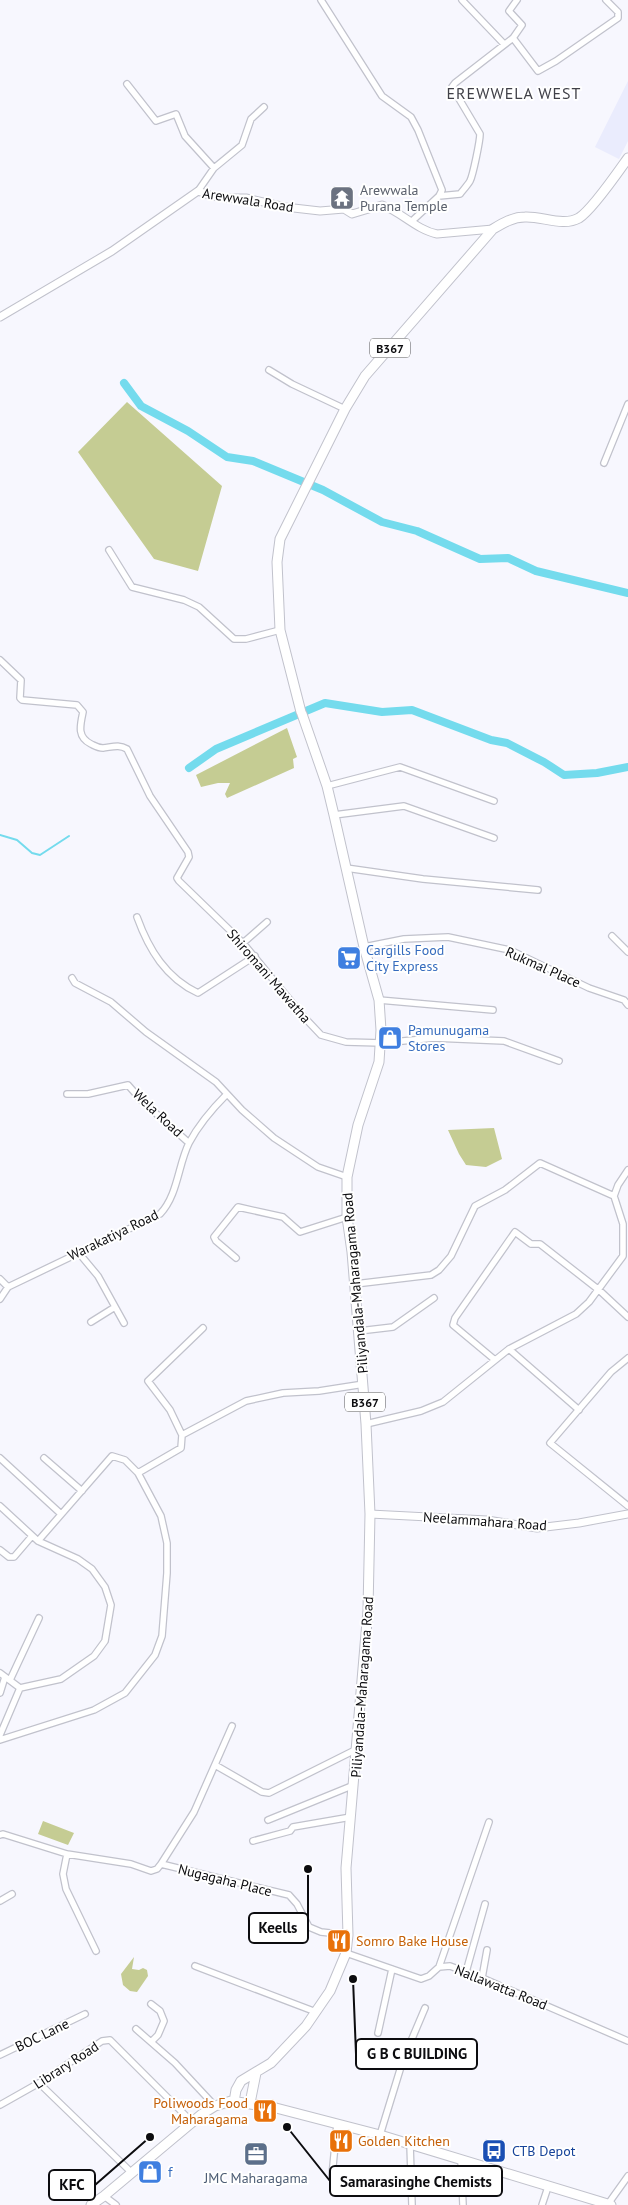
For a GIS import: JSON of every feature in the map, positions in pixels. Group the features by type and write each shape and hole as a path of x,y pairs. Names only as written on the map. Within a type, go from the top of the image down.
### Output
{"main road":[{"name":"Piliyandala-Maharagama Road","path":"234,2102 236,2090 242,2081 282,2053 316,2012 337,1978 346,1953 348,1935 346,1868 368,1610 370,1514 366,1424 355,1284 347,1217 347,1177 358,1126 379,1062 382,1042 379,1000 364,947 327,786 301,713 280,630 277,550 280,538 307,483 345,409 365,376 492,229 508,220 526,216 566,222 580,218 625,168 628,158"},
{"path":"250,2103 256,2073"},
{"path":"91,2205 192,2122 215,2106 234,2102 250,2103 380,2134 548,2187 609,2204"}],"street":[{"path":"321,0 382,96 410,117 418,130 442,190 439,196 412,221"},
{"path":"462,0 504,44"},
{"path":"439,196 460,194 470,180 476,150 480,142 480,134 452,87 513,38 522,25 509,12 517,0"},
{"path":"513,38 538,70 556,61 618,18 618,12 606,0"},
{"path":"127,84 156,121 176,114 185,136 214,168"},
{"path":"198,191 214,168 242,145 251,119 264,107"},
{"name":"Arewwala Road","path":"0,317 112,251 198,191 227,198 246,198 285,207 320,211 344,209 352,214 382,205 412,221 429,233 437,234 492,229"},
{"path":"269,370 292,384 345,409"},
{"path":"604,463 628,404"},
{"path":"109,550 132,587 184,600 199,607 234,639 246,639 280,630"},
{"name":"Shiromani Mawatha","path":"0,660 21,680 20,698 22,700 77,705 83,712 80,734 86,741 100,748 121,746 127,748 150,796 188,852 189,857 178,881 243,943 321,1035 346,1042 382,1042 434,1038 504,1040 559,1061"},
{"path":"327,786 400,767 494,801"},
{"path":"334,815 404,806 494,838"},
{"path":"346,868 424,879 538,890"},
{"path":"137,918 144,938 163,969 198,993 255,956"},
{"path":"243,943 267,922"},
{"path":"612,936 628,952"},
{"name":"Rukmal Place","path":"364,947 404,939 448,937 510,950 589,988 624,1000 628,1005"},
{"path":"72,978 75,983 111,1002 146,1032 216,1082 242,1110 274,1138 318,1167 347,1177"},
{"path":"379,1000 493,1010"},
{"name":"Wela Road","path":"67,1094 88,1094 128,1085 142,1101 189,1143"},
{"name":"Warakatiya Road","path":"0,1299 8,1287 160,1214 165,1209 174,1189 189,1143 210,1111 227,1094"},
{"path":"355,1284 431,1275 439,1270 451,1256 475,1206 505,1190 540,1162 614,1196"},
{"path":"366,1424 421,1411 443,1402 509,1349 576,1314 590,1302 626,1258 623,1224 614,1196 618,1185 628,1170"},
{"path":"236,1258 216,1241 214,1237 238,1207 283,1217 300,1232 347,1217"},
{"path":"495,1360 453,1325 455,1318 515,1232 531,1244 540,1244 599,1290 628,1317"},
{"path":"78,1252 98,1276 124,1323"},
{"path":"0,1278 8,1287"},
{"path":"359,1331 393,1327 434,1298"},
{"path":"91,1322 115,1307"},
{"path":"138,1473 182,1448 182,1435 170,1410 148,1381 203,1328"},
{"path":"509,1349 579,1410"},
{"path":"628,1358 611,1372 550,1443 628,1506"},
{"path":"182,1435 246,1400 283,1393 319,1391 364,1384"},
{"path":"0,1740 94,1710 124,1694 155,1655 162,1636 168,1573 162,1516 138,1473 125,1460 112,1456 38,1541"},
{"path":"0,1458 61,1514"},
{"path":"44,1458 82,1491"},
{"path":"0,1506 38,1541 78,1559 92,1569 105,1587 111,1605 105,1642 94,1656 61,1679 20,1688 5,1677"},
{"name":"Neelammahara Road","path":"370,1514 487,1520 537,1528 628,1514"},
{"path":"0,1550 9,1557 14,1557 32,1536"},
{"path":"0,1693 5,1677 39,1618"},
{"path":"0,1735 20,1688"},
{"path":"161,1864 194,1812 232,1726"},
{"path":"215,1765 262,1792 269,1793 356,1749"},
{"path":"268,1820 354,1785"},
{"path":"253,1841 290,1831 293,1827 351,1817"},
{"path":"439,1966 488,1822"},
{"name":"Nugagaha Place","path":"0,1835 3,1834 67,1854 131,1864 151,1871 161,1864 289,1895 297,1904 309,1927 321,1932 348,1935"},
{"path":"67,1854 63,1874 66,1888 96,1951"},
{"path":"0,1902 12,1894"},
{"path":"466,1972 485,1904"},
{"path":"482,1978 487,1950"},
{"name":"Nallawatta Road","path":"346,1953 421,1979 429,1976 439,1966 450,1966 628,2041"},
{"path":"195,1966 316,2012"},
{"path":"378,2033 392,1969"},
{"path":"151,2004 160,2012 164,2021 158,2035 151,2042"},
{"path":"380,2134 403,2060 425,2008"},
{"name":"BOC Lane","path":"0,2055 85,2014"},
{"path":"136,2030 175,2063 215,2106"},
{"name":"Library Road","path":"0,2105 39,2083 102,2041 110,2040 192,2122"},
{"path":"39,2083 132,2173"},
{"path":"332,2176 338,2124"},
{"path":"410,2144 412,2205"},
{"path":"461,2160 462,2205"},
{"path":"609,2204 628,2176"},
{"path":"542,2205 548,2187"},
{"path":"104,2196 116,2205"}],"shaded area":[{"path":"628,81 628,141 619,159 595,147"}],"green space":[{"path":"127,402 222,486 198,571 154,559 78,452"},
{"path":"287,728 297,757 293,759 294,768 227,798 225,794 230,783 218,783 201,787 196,775"},
{"path":"494,1128 502,1159 486,1167 466,1165 448,1130"},
{"path":"43,1821 74,1833 68,1845 38,1834"},
{"path":"134,1957 132,1969 139,1970 143,1968 147,1970 148,1976 137,1992 130,1991 123,1985 121,1974"}],"waterway":[{"path":"124,383 141,406 188,431 227,457 253,461 323,490 382,522 417,531 480,559 508,558 536,571 628,593"},
{"path":"189,768 216,749 325,703 382,712 412,710 491,740 507,743 544,762 564,775 597,773 628,767"},
{"path":"0,835 17,840 32,853 40,855 69,836"}],"place":[{"name":"Arewwala Purana Temple","path":"342,198"},
{"name":"Cargills Food City Express","path":"349,958"},
{"name":"Pamunugama Stores","path":"390,1038"},
{"name":"Keells","path":"308,1869"},
{"name":"Somro Bake House","path":"339,1941"},
{"name":"G B C BUILDING","path":"353,1979"},
{"name":"Poliwoods Food Maharagama","path":"265,2111"},
{"name":"Samarasinghe Chemists","path":"287,2127"},
{"name":"KFC","path":"150,2137"},
{"name":"Golden Kitchen","path":"341,2141"},
{"name":"CTB Depot","path":"494,2151"},
{"name":"JMC Maharagama","path":"256,2154"},
{"name":"f","path":"150,2172"}],"district":[{"name":"EREWWELA WEST","path":"514,93"}]}
